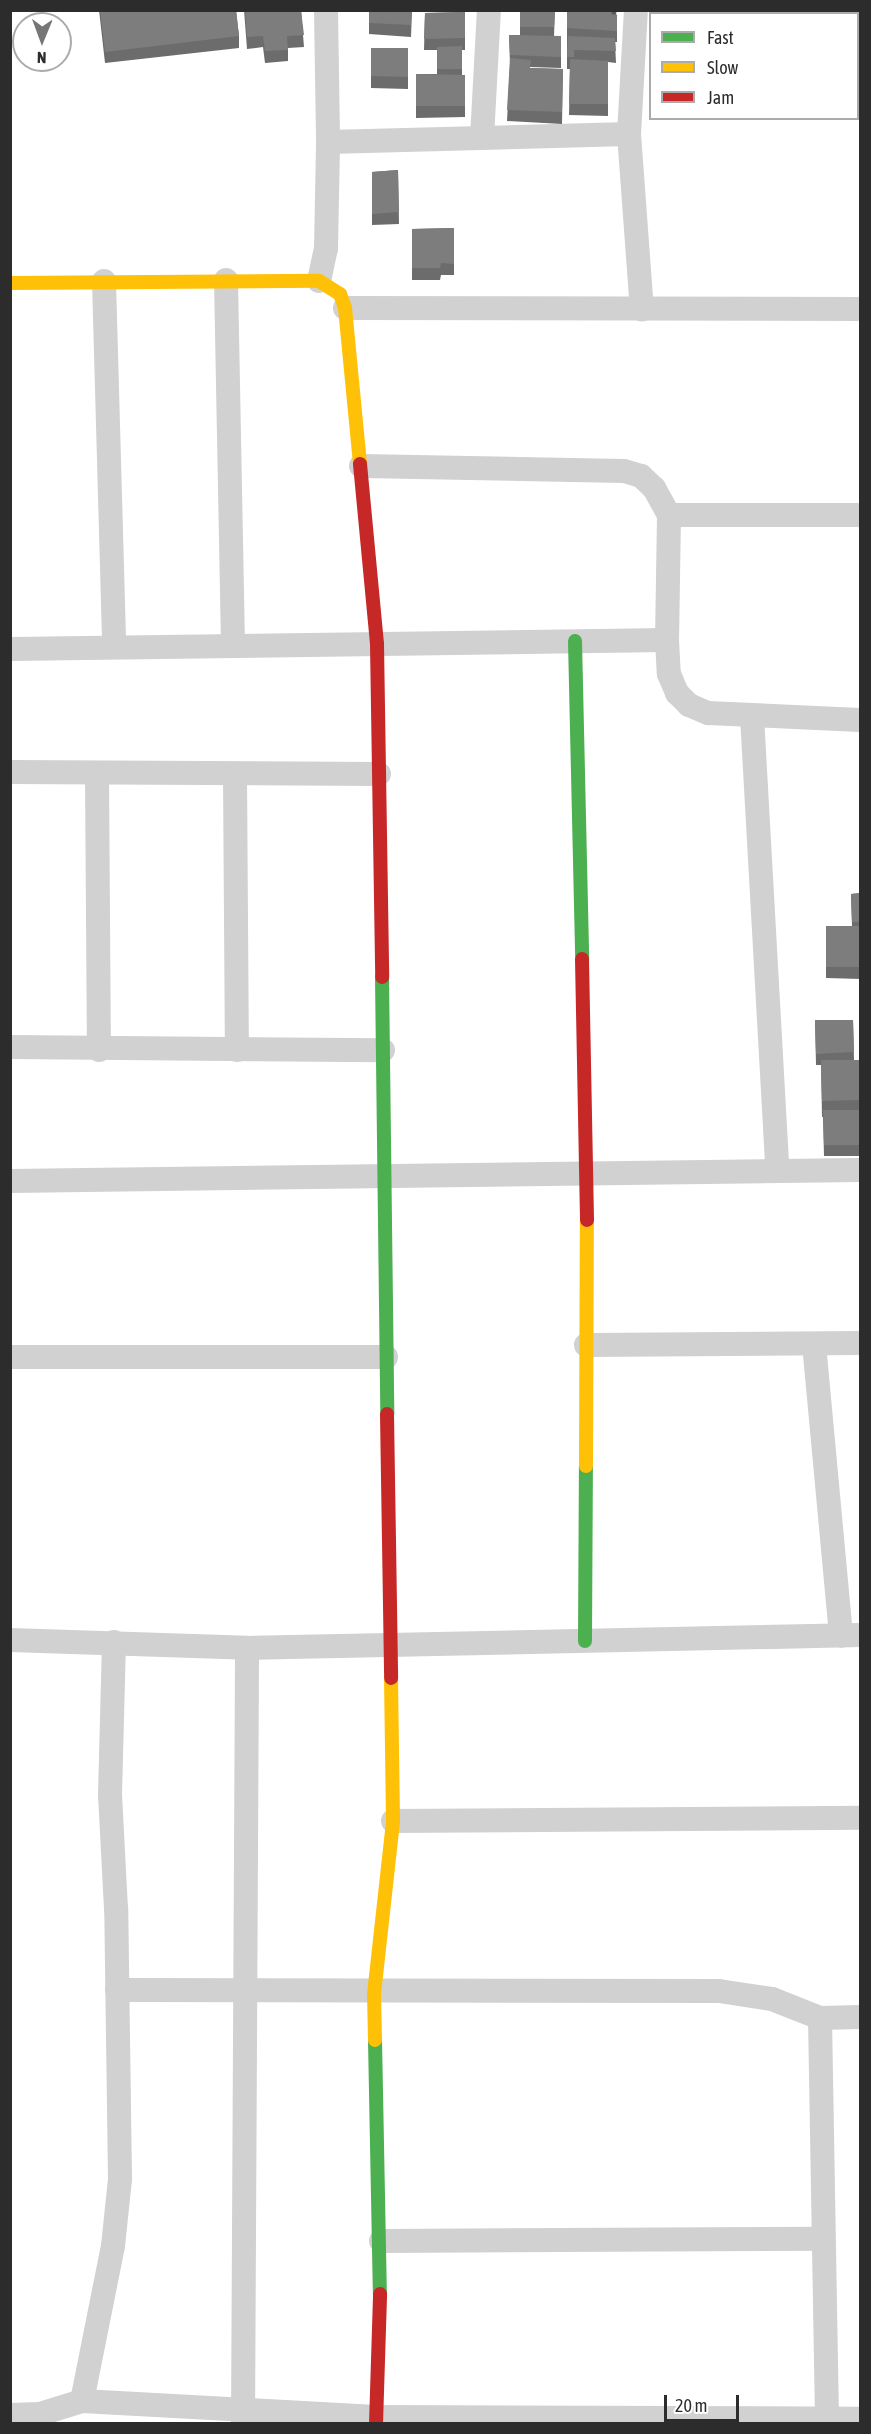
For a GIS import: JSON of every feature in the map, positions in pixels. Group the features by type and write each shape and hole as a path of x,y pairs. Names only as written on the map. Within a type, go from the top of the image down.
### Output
{"street":[{"path":"320,281 326,249 326,10"},
{"path":"482,138 489,10"},
{"path":"636,10 642,63 629,134 642,310"},
{"path":"327,142 629,134"},
{"path":"226,280 233,646"},
{"path":"104,281 114,647"},
{"path":"10,283 320,281 340,294 345,308 377,644 379,774 393,1821 374,1994 381,2241 376,2420"},
{"path":"345,308 861,309"},
{"path":"361,466 624,471 641,476 654,488 669,515 667,640 669,674 677,693 689,705 708,713 861,720"},
{"path":"669,515 861,515"},
{"path":"10,649 667,640"},
{"path":"575,641 587,1174 585,1641"},
{"path":"752,716 777,1169"},
{"path":"10,772 235,776 379,774"},
{"path":"97,774 99,1050"},
{"path":"235,776 237,1050"},
{"path":"10,1047 99,1050 382,1050"},
{"path":"10,1181 384,1178 777,1169 861,1170"},
{"path":"586,1345 861,1343"},
{"path":"10,1640 247,1648 851,1636 814,1344"},
{"path":"10,1357 386,1357"},
{"path":"82,2401 113,2246 120,2179 117,1990 110,1794 114,1642"},
{"path":"243,2418 247,1648"},
{"path":"393,1821 861,1818"},
{"path":"117,1990 374,1994 719,1991 772,1999 820,2018 861,2017"},
{"path":"820,2018 827,2421"},
{"path":"381,2241 823,2239"},
{"path":"10,2415 40,2414 82,2401 146,2415 243,2418 519,2421 827,2421 861,2419"}],"building":[{"path":"100,10 236,10 239,36 105,52"},
{"path":"245,10 301,10 304,35 287,36 288,50 265,51 263,36 247,37"},
{"path":"369,10 412,10 411,25 369,23"},
{"path":"520,10 555,10 554,27 520,27"},
{"path":"567,10 613,10 611,14 617,15 617,31 567,28"},
{"path":"693,10 738,10 738,12 693,12"},
{"path":"465,12 465,38 424,39 425,13"},
{"path":"509,35 561,36 561,57 510,55"},
{"path":"568,36 615,38 616,51 574,50 574,57 567,57"},
{"path":"462,46 462,69 437,69 437,47"},
{"path":"371,48 408,48 408,77 371,76"},
{"path":"510,58 531,60 530,68 563,69 562,112 507,110"},
{"path":"570,59 608,61 608,104 569,104"},
{"path":"416,74 465,75 465,106 416,106"},
{"path":"398,170 399,212 372,214 372,172"},
{"path":"454,228 454,264 441,263 440,268 412,268 412,229"},
{"path":"861,893 861,922 852,922 851,894"},
{"path":"826,926 861,926 861,967 826,967"},
{"path":"815,1020 853,1020 854,1052 816,1054"},
{"path":"821,1060 861,1060 861,1100 822,1101"},
{"path":"823,1110 861,1110 861,1145 824,1145"}],"traffic: fast":[{"path":"575,641 582,959"},
{"path":"382,977 387,1414"},
{"path":"585,1641 586,1466"},
{"path":"375,2040 380,2294"}],"traffic: slow":[{"path":"10,283 319,281 340,294 345,308 360,464"},
{"path":"586,1466 587,1220"},
{"path":"375,2040 374,1994 393,1821 391,1678"}],"traffic: jam":[{"path":"360,464 377,644 382,977"},
{"path":"582,959 587,1220"},
{"path":"387,1414 391,1678"},
{"path":"376,2424 380,2294"}]}
